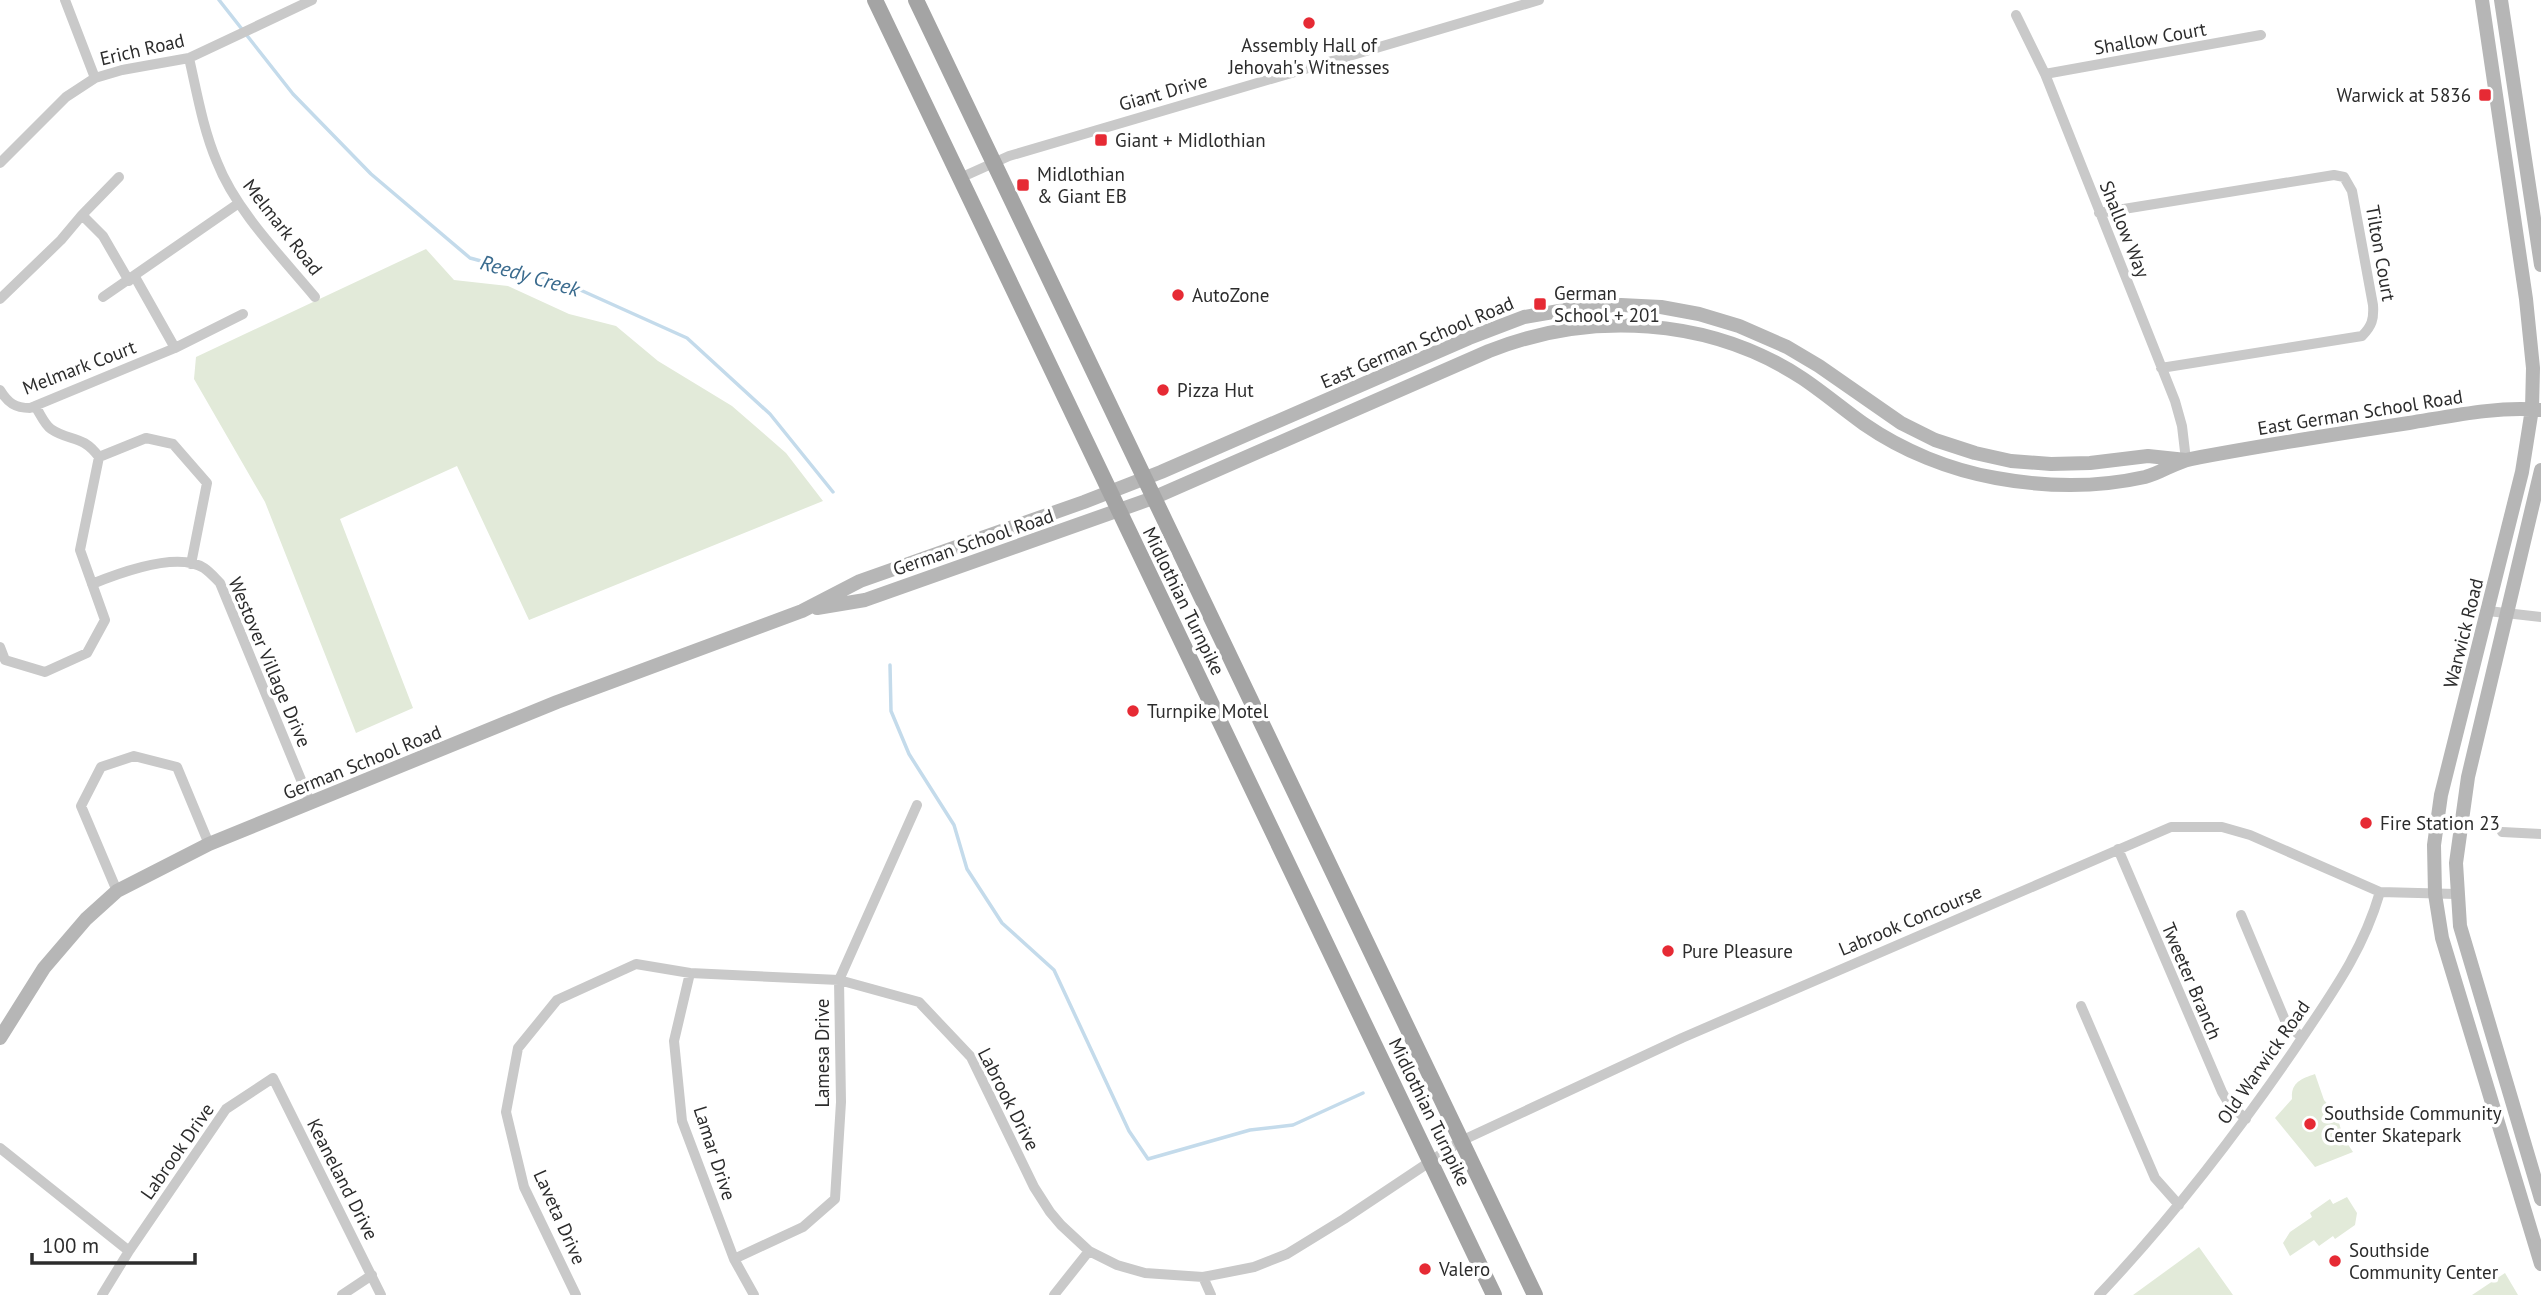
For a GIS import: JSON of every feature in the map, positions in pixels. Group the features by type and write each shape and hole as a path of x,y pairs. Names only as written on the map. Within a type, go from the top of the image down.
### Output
{"main road":[{"name":"Midlothian Turnpike","path":"875,0 1494,1295"},
{"name":"Midlothian Turnpike","path":"916,0 1535,1295"}],"street":[{"path":"65,0 94,78"},
{"name":"Erich Road","path":"0,163 65,97 94,78 189,58 312,0"},
{"name":"Warwick Road","path":"2482,0 2526,299 2537,409 2441,796 2434,845 2435,894 2442,938 2541,1264"},
{"path":"2501,0 2541,265"},
{"name":"Giant Drive","path":"960,178 1021,152 1531,1"},
{"name":"Shallow Way","path":"2016,15 2045,74 2175,401 2182,426 2186,460"},
{"name":"Shallow Court","path":"2045,74 2261,35"},
{"name":"Melmark Road","path":"189,58 217,164 239,203 315,297"},
{"name":"Tilton Court","path":"2099,213 2334,175 2344,177 2352,191 2374,319 2362,336 2161,368"},
{"path":"0,299 61,240 119,177"},
{"path":"103,297 239,203"},
{"path":"82,215 103,236 175,348"},
{"name":"East German School Road","path":"1144,478 1506,323 1553,311 1602,305 1661,307 1718,319 1769,338 1819,366 1901,423 1935,440 1975,453 2011,461 2051,464 2090,463 2148,456 2186,460"},
{"name":"Melmark Court","path":"0,390 8,402 20,408 35,406 175,348 243,314"},
{"name":"East German School Road","path":"1153,498 1507,344 1563,330 1610,325 1658,327 1715,339 1770,360 1899,445 1944,464 1982,475 2030,483 2089,484 2147,476 2186,460 2475,413 2537,409"},
{"path":"1446,349 1453,367"},
{"path":"0,647 5,660 45,671 87,653 105,620 80,550 99,457 83,440 53,430 35,406"},
{"path":"92,584 127,570 180,562 191,564 207,483 173,444 146,438 99,457"},
{"name":"Warwick Road","path":"2541,470 2468,776 2456,863 2460,926 2541,1199"},
{"name":"German School Road","path":"0,1038 44,968 86,919 117,891 209,844 557,702 802,611 860,581 1144,478"},
{"name":"German School Road","path":"802,611 865,600 1153,498"},
{"name":"Westover Village Drive","path":"191,564 203,567 220,583 311,804"},
{"path":"2488,611 2507,611 2541,617"},
{"path":"117,891 81,806 101,767 134,756 177,767 209,844"},
{"name":"Lamesa Drive","path":"734,1259 803,1227 835,1199 841,1102 839,980 917,805"},
{"name":"Labrook Concourse","path":"1461,1141 1682,1038 2171,827 2222,827 2250,835 2380,892"},
{"path":"2502,832 2541,834"},
{"name":"Tweeter Branch","path":"2118,849 2222,1092 2229,1104 2246,1119"},
{"path":"2380,892 2456,894"},
{"name":"Old Warwick Road","path":"2099,1295 2179,1205 2246,1119 2358,950 2370,926 2380,892"},
{"path":"2241,915 2287,1025 2302,1037"},
{"name":"Labrook Drive","path":"506,1112 518,1048 558,1000 636,964 690,973 839,980 919,1002 971,1057 1050,1212 1089,1251 1117,1265 1145,1273 1203,1277 1254,1267 1299,1248 1461,1141"},
{"name":"Lamar Drive","path":"690,973 674,1041 682,1121 734,1259 754,1295"},
{"path":"2081,1006 2155,1178 2179,1205"},
{"name":"Labrook Drive","path":"102,1295 226,1108 273,1078"},
{"name":"Keaneland Drive","path":"273,1078 381,1295"},
{"name":"Laveta Drive","path":"506,1112 524,1186 576,1295"},
{"path":"0,1148 129,1251"},
{"path":"1054,1295 1089,1251"},
{"path":"342,1295 372,1275"},
{"path":"1203,1277 1211,1295"}],"green space":[{"path":"426,249 454,280 508,286 569,314 616,326 658,361 732,406 786,453 823,501 529,620 457,466 340,519 413,708 356,733 265,502 194,379 196,357"},
{"name":"Southside Community Center Skatepark","path":"2315,1074 2324,1100 2330,1107 2334,1106 2342,1133 2338,1135 2353,1152 2315,1167 2275,1118 2292,1099 2293,1089 2298,1082"},
{"path":"2347,1197 2357,1213 2355,1225 2319,1246 2314,1240 2290,1256 2283,1243 2290,1232 2312,1217 2310,1213 2330,1199 2333,1204"},
{"path":"2199,1247 2233,1295 2133,1295"},
{"path":"2505,1273 2518,1295 2472,1295"}],"waterway":[{"name":"Reedy Creek","path":"219,0 293,94 371,174 470,258 567,284 687,338 770,414 833,492"},
{"path":"890,665 891,711 909,754 954,825 967,869 1002,923 1054,970 1129,1131 1148,1159 1250,1130 1293,1125 1363,1093"}],"place":[{"name":"Assembly Hall of Jehovah's Witnesses","path":"1309,23"},
{"name":"Warwick at 5836","path":"2485,95"},
{"name":"Giant + Midlothian","path":"1101,140"},
{"name":"Midlothian & Giant EB","path":"1023,185"},
{"name":"AutoZone","path":"1178,295"},
{"name":"German School + 201","path":"1540,304"},
{"name":"Pizza Hut","path":"1163,390"},
{"name":"Turnpike Motel","path":"1133,711"},
{"name":"Fire Station 23","path":"2366,823"},
{"name":"Pure Pleasure","path":"1668,951"},
{"name":"Southside Community Center Skatepark","path":"2310,1124"},
{"name":"Southside Community Center","path":"2335,1261"},
{"name":"Valero","path":"1425,1269"}]}
